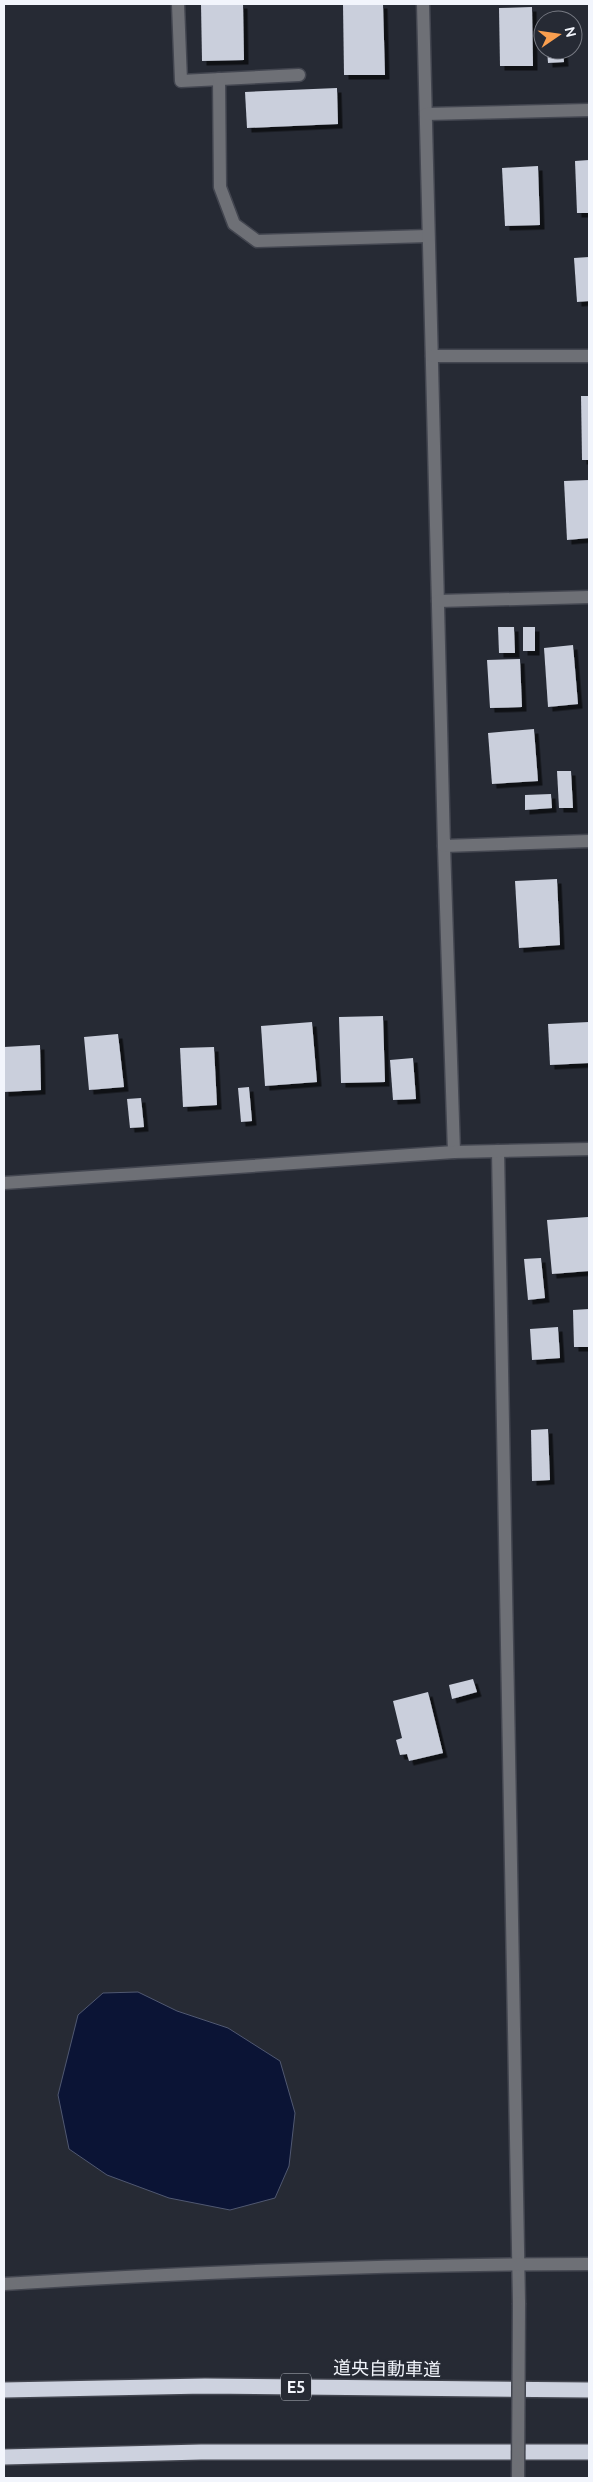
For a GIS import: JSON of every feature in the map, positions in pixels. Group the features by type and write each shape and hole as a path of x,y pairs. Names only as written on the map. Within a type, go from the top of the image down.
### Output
{"highway":[{"name":"道央自動車道","path":"4,2390 205,2386 589,2390"},
{"path":"4,2457 201,2452 589,2452"}],"street":[{"path":"178,4 181,81 299,75"},
{"path":"423,4 444,846 454,1152"},
{"path":"219,79 220,187 234,224 257,241 428,236"},
{"path":"426,114 589,110"},
{"path":"432,356 589,356"},
{"path":"438,601 589,597"},
{"path":"444,846 589,842"},
{"path":"4,1183 454,1152 589,1149"},
{"path":"498,1151 519,2264 518,2478"},
{"path":"4,2284 103,2278 519,2264 589,2264"}],"water":[{"path":"138,1992 177,2011 228,2028 280,2061 295,2113 289,2166 275,2198 230,2210 169,2198 107,2175 69,2149 58,2095 78,2015 103,1993"}],"building":[{"path":"201,4 243,4 244,60 202,61"},
{"path":"343,4 383,4 385,75 344,75"},
{"path":"532,7 533,66 500,66 499,8"},
{"path":"548,60 564,60 564,62 548,63"},
{"path":"337,88 338,124 247,128 245,92"},
{"path":"589,160 589,213 577,213 575,161"},
{"path":"538,166 540,225 505,226 502,168"},
{"path":"589,257 589,301 577,302 574,258"},
{"path":"581,396 589,396 589,460 582,460"},
{"path":"589,480 589,538 567,540 564,481"},
{"path":"498,627 514,627 515,653 499,653"},
{"path":"523,627 535,627 535,651 523,651"},
{"path":"573,645 578,704 548,707 544,648"},
{"path":"520,659 522,707 490,708 487,660"},
{"path":"534,729 538,781 492,784 488,733"},
{"path":"557,771 571,771 573,808 559,808"},
{"path":"551,794 552,808 525,810 525,795"},
{"path":"557,879 560,945 519,948 515,881"},
{"path":"383,1016 385,1082 341,1083 339,1017"},
{"path":"312,1022 317,1082 265,1086 261,1026"},
{"path":"589,1022 589,1063 550,1065 548,1024"},
{"path":"118,1034 124,1087 89,1090 84,1037"},
{"path":"40,1045 41,1090 4,1092 4,1047"},
{"path":"214,1047 217,1105 183,1107 180,1048"},
{"path":"413,1058 416,1099 393,1100 390,1060"},
{"path":"249,1087 252,1121 241,1122 238,1088"},
{"path":"141,1098 144,1127 130,1128 127,1099"},
{"path":"588,1217 589,1271 552,1274 547,1220"},
{"path":"541,1258 545,1298 528,1300 524,1259"},
{"path":"589,1309 589,1347 574,1347 573,1310"},
{"path":"558,1327 560,1358 532,1360 530,1329"},
{"path":"548,1429 550,1480 532,1481 531,1430"},
{"path":"473,1679 477,1692 452,1699 449,1685"},
{"path":"428,1692 443,1753 409,1761 407,1754 400,1755 396,1740 402,1738 393,1701"}]}
